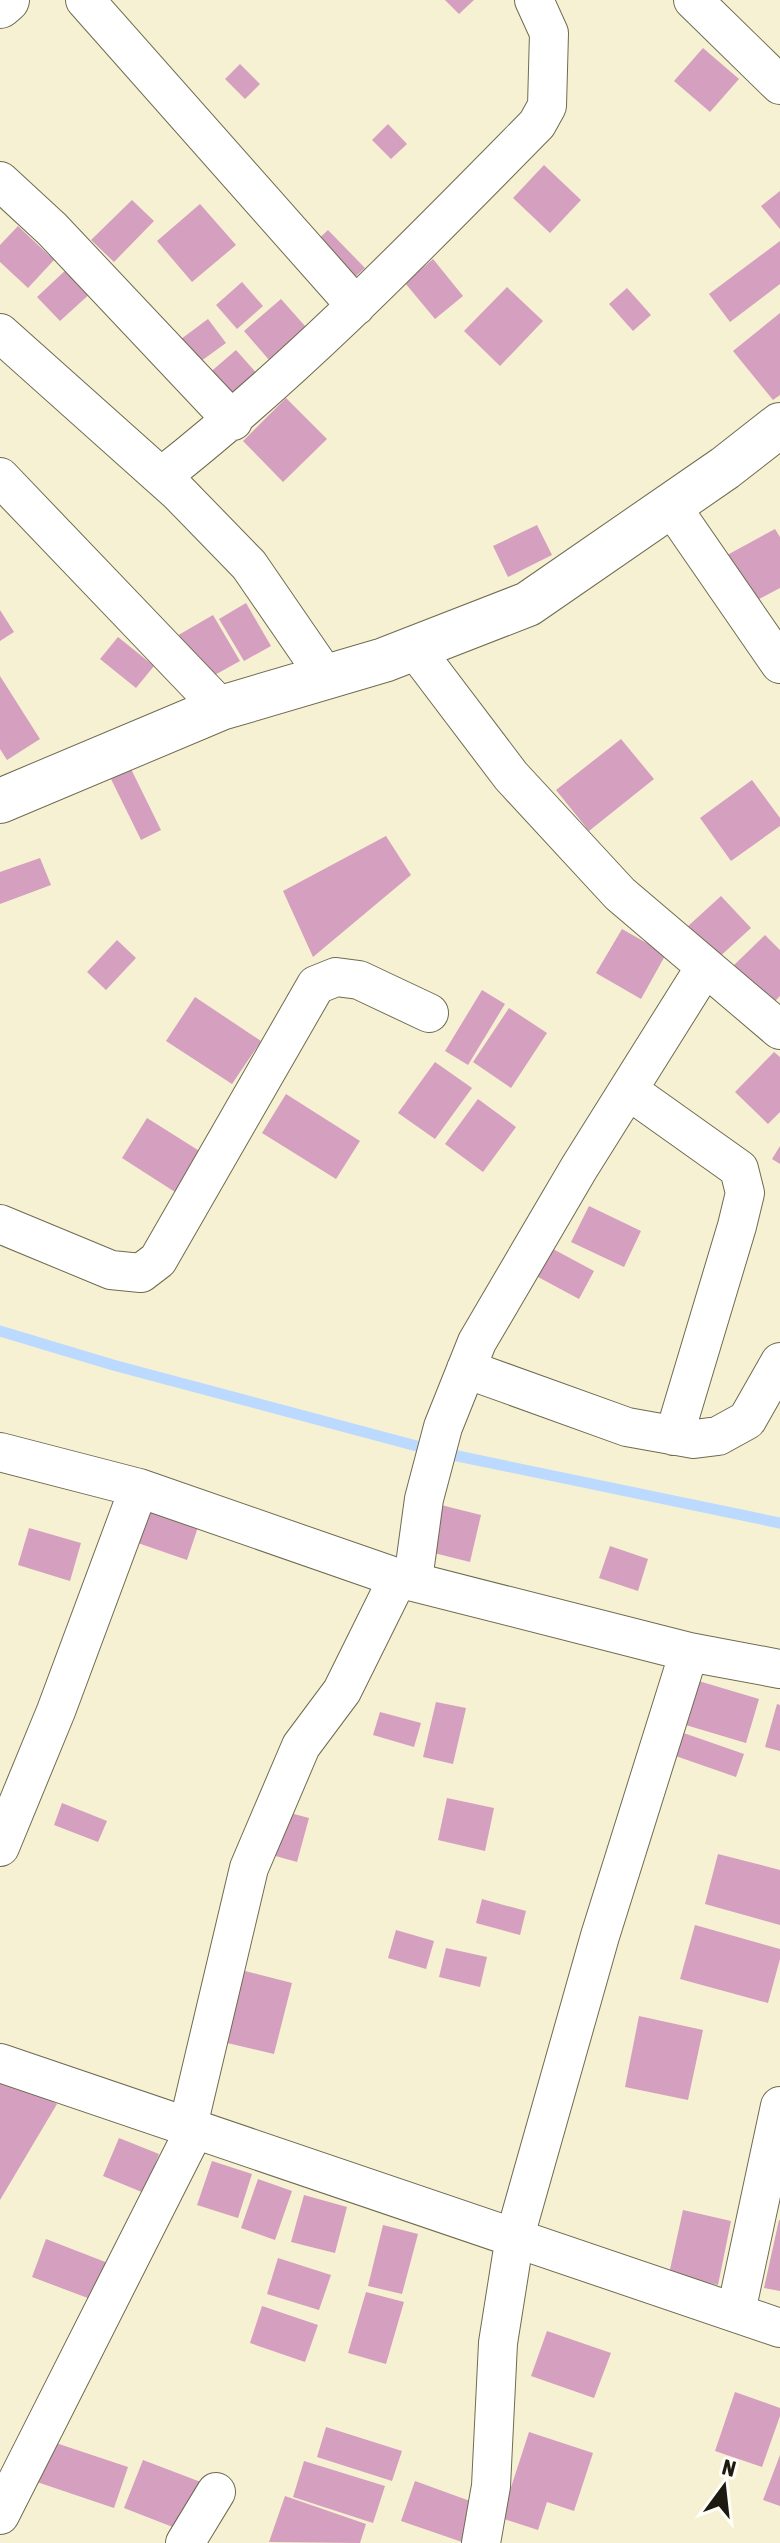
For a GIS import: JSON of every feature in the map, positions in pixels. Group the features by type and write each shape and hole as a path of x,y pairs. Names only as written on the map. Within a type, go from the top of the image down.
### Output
{"street":[{"path":"0,6 7,0"},
{"path":"85,0 356,306"},
{"path":"161,477 233,421 356,306 537,124 547,106 549,33 534,0"},
{"path":"693,0 780,85"},
{"path":"0,181 52,229 233,421"},
{"path":"0,333 161,477 249,565 326,677"},
{"path":"3,794 221,708 384,660 528,604 725,468 780,425"},
{"path":"0,477 221,708"},
{"path":"671,506 780,664"},
{"path":"414,648 511,776 620,894 780,1030"},
{"path":"0,2515 191,2127 249,1868 301,1746 342,1691 406,1579 443,1427 477,1342 705,967"},
{"path":"0,1224 111,1270 141,1273 158,1260 316,985 336,977 359,980 429,1013"},
{"path":"628,1090 739,1169 745,1193 674,1436"},
{"path":"466,1369 627,1427 694,1439 718,1436 747,1420 780,1362"},
{"path":"0,1452 139,1488 406,1579 689,1652 780,1669"},
{"path":"0,1847 56,1711 139,1488"},
{"path":"481,2543 491,2486 498,2343 515,2236 600,1936 689,1652"},
{"path":"0,2063 780,2328"},
{"path":"736,2312 780,2106"},
{"path":"185,2543 216,2492"}],"building":[{"path":"445,0 474,0 459,14"},
{"path":"703,48 739,79 710,112 674,81"},
{"path":"240,64 260,84 245,99 225,79"},
{"path":"388,124 407,144 391,159 372,140"},
{"path":"544,165 581,200 550,233 513,198"},
{"path":"780,191 780,229 761,206"},
{"path":"132,200 154,221 114,262 91,240"},
{"path":"200,204 236,245 192,282 157,241"},
{"path":"18,226 54,260 28,288 0,262 0,245"},
{"path":"328,230 365,268 347,284 311,246"},
{"path":"780,241 780,284 730,322 709,294"},
{"path":"433,259 463,296 435,319 405,283"},
{"path":"70,266 93,291 60,321 37,297"},
{"path":"242,282 263,306 237,329 216,305"},
{"path":"507,287 543,321 500,366 464,331"},
{"path":"627,288 651,315 633,331 609,304"},
{"path":"281,299 313,335 275,367 244,331"},
{"path":"780,313 780,395 773,400 733,351"},
{"path":"208,319 226,343 190,369 173,345"},
{"path":"236,350 260,377 223,408 200,381"},
{"path":"286,398 327,439 283,482 243,441"},
{"path":"537,525 552,555 508,577 493,546"},
{"path":"775,529 780,537 780,588 744,607 718,560"},
{"path":"246,603 271,646 244,661 219,619"},
{"path":"0,610 14,632 0,641"},
{"path":"213,615 240,661 202,682 175,637"},
{"path":"118,637 154,666 136,688 100,659"},
{"path":"0,676 40,739 7,760 0,749"},
{"path":"621,739 654,779 589,831 556,790"},
{"path":"131,769 161,830 141,840 111,779"},
{"path":"752,780 780,818 780,826 731,861 700,818"},
{"path":"386,836 411,875 313,957 283,891"},
{"path":"40,858 51,885 0,904 0,872"},
{"path":"721,896 751,928 716,960 686,928"},
{"path":"622,929 666,954 641,999 596,973"},
{"path":"765,935 780,950 780,996 770,1006 732,967"},
{"path":"117,940 136,958 106,990 87,972"},
{"path":"482,990 505,1004 468,1065 445,1051"},
{"path":"195,997 261,1041 232,1084 166,1041"},
{"path":"509,1008 547,1033 511,1088 473,1062"},
{"path":"774,1052 780,1057 780,1112 768,1124 735,1092"},
{"path":"435,1062 472,1088 435,1139 398,1113"},
{"path":"286,1094 360,1141 336,1179 262,1133"},
{"path":"478,1099 516,1127 483,1172 445,1144"},
{"path":"147,1118 201,1152 175,1192 122,1158"},
{"path":"780,1146 780,1164 772,1159"},
{"path":"589,1206 641,1231 624,1267 571,1242"},
{"path":"540,1242 594,1271 579,1299 525,1270"},
{"path":"433,1503 481,1515 470,1562 422,1550"},
{"path":"148,1504 200,1521 187,1560 135,1542"},
{"path":"29,1528 81,1543 70,1581 18,1565"},
{"path":"610,1546 648,1559 638,1591 599,1578"},
{"path":"692,1679 759,1699 746,1743 679,1723"},
{"path":"436,1702 466,1708 453,1764 423,1757"},
{"path":"777,1704 780,1705 780,1751 765,1747"},
{"path":"380,1712 421,1723 414,1747 373,1735"},
{"path":"675,1730 744,1754 736,1777 667,1753"},
{"path":"447,1798 494,1808 485,1851 438,1840"},
{"path":"62,1803 107,1821 98,1842 54,1825"},
{"path":"283,1811 309,1818 297,1862 272,1855"},
{"path":"718,1854 780,1870 780,1925 705,1904"},
{"path":"482,1899 526,1911 520,1935 476,1923"},
{"path":"695,1925 780,1949 768,2003 680,1979"},
{"path":"396,1930 434,1941 426,1969 388,1958"},
{"path":"446,1948 487,1957 480,1987 439,1977"},
{"path":"241,1970 292,1983 274,2054 223,2042"},
{"path":"639,2016 703,2030 688,2100 625,2087"},
{"path":"0,2078 11,2078 57,2104 0,2200"},
{"path":"119,2138 159,2154 144,2193 103,2176"},
{"path":"212,2161 252,2174 238,2218 197,2205"},
{"path":"258,2179 292,2191 275,2240 241,2228"},
{"path":"304,2195 347,2207 335,2253 291,2242"},
{"path":"683,2210 731,2221 718,2285 669,2274"},
{"path":"780,2220 780,2291 764,2288"},
{"path":"383,2225 418,2234 402,2294 368,2286"},
{"path":"46,2239 108,2263 93,2300 32,2277"},
{"path":"278,2258 331,2275 319,2310 267,2294"},
{"path":"366,2292 404,2302 386,2364 348,2353"},
{"path":"262,2306 318,2325 305,2362 250,2343"},
{"path":"547,2331 611,2353 594,2398 531,2376"},
{"path":"735,2392 780,2408 762,2467 715,2451"},
{"path":"326,2427 402,2451 392,2481 317,2457"},
{"path":"529,2432 593,2453 574,2511 547,2502 538,2530 501,2518"},
{"path":"44,2439 128,2467 114,2508 31,2480"},
{"path":"780,2455 780,2506 763,2500"},
{"path":"143,2460 206,2484 188,2533 124,2508"},
{"path":"304,2461 385,2486 373,2523 293,2497"},
{"path":"415,2481 481,2505 465,2543 401,2521"},
{"path":"285,2496 366,2524 360,2543 269,2542"}],"waterway":[{"path":"0,1331 113,1365 443,1453 780,1523"}]}
